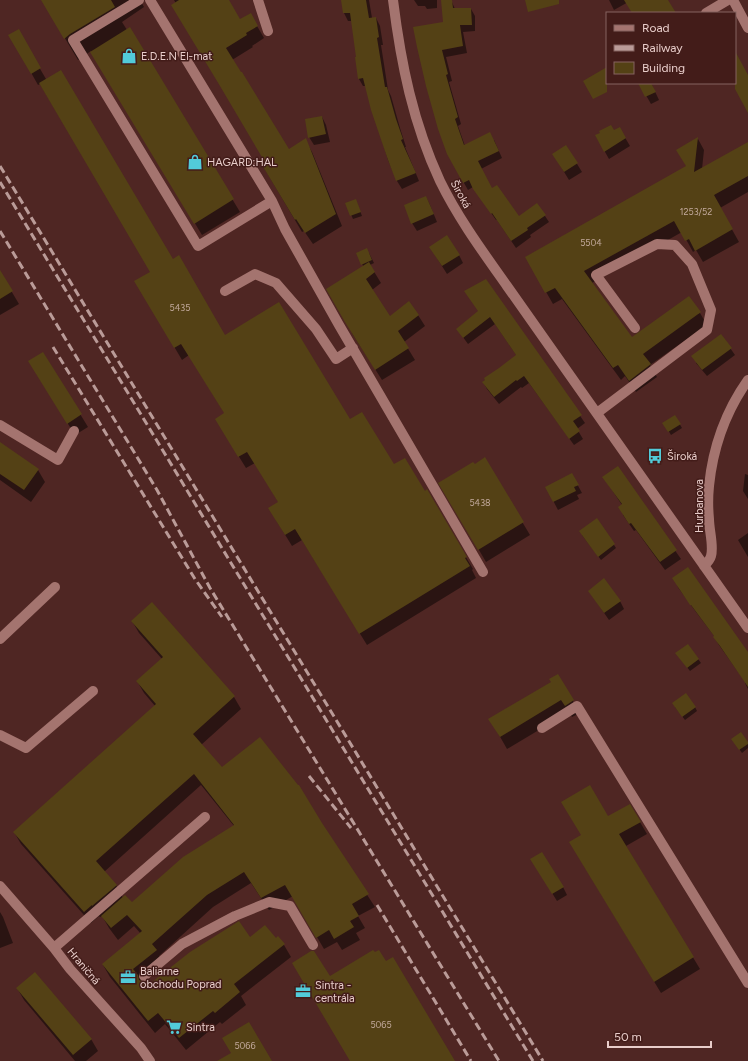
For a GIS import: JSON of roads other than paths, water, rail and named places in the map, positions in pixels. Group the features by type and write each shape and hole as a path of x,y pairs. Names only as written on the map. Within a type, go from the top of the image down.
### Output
{"street":[{"path":"138,0 73,40 198,246 272,201"},
{"path":"150,0 272,201 285,229 483,572"},
{"path":"258,0 268,30"},
{"name":"Široká","path":"393,0 397,33 412,106 424,143 440,181 456,211 748,628"},
{"path":"708,12 728,0"},
{"path":"733,0 748,28"},
{"path":"597,413 707,330 711,310 692,264 675,245 656,244 596,275 635,328"},
{"path":"225,291 255,274 276,283 316,329 336,359 353,348"},
{"name":"Hurbanova","path":"704,566 711,558 712,549 708,518 709,486 714,456 724,422 736,398 748,380"},
{"path":"0,425 58,460 74,431"},
{"path":"0,639 55,587"},
{"path":"0,735 26,748 93,691"},
{"path":"542,728 577,706 748,983"},
{"path":"54,948 205,817"},
{"name":"Hraničná","path":"0,886 54,948 70,969 141,1048 150,1061"},
{"path":"144,976 182,944 235,916 269,902 290,906 313,945"}],"railway":[{"path":"0,166 543,1061"},
{"path":"0,182 533,1061"},
{"path":"0,231 157,490 210,588 499,1061"},
{"path":"53,347 195,579 222,617"},
{"path":"309,776 351,828"},
{"path":"377,905 471,1061"}],"place":[{"name":"E.D.E.N El-mat","path":"129,56"},
{"name":"HAGARD:HAL","path":"195,162"},
{"name":"Široká","path":"655,456"},
{"name":"Baliarne obchodu Poprad","path":"128,977"},
{"name":"Sintra - centrála","path":"303,991"},
{"name":"Sintra","path":"174,1027"}]}
